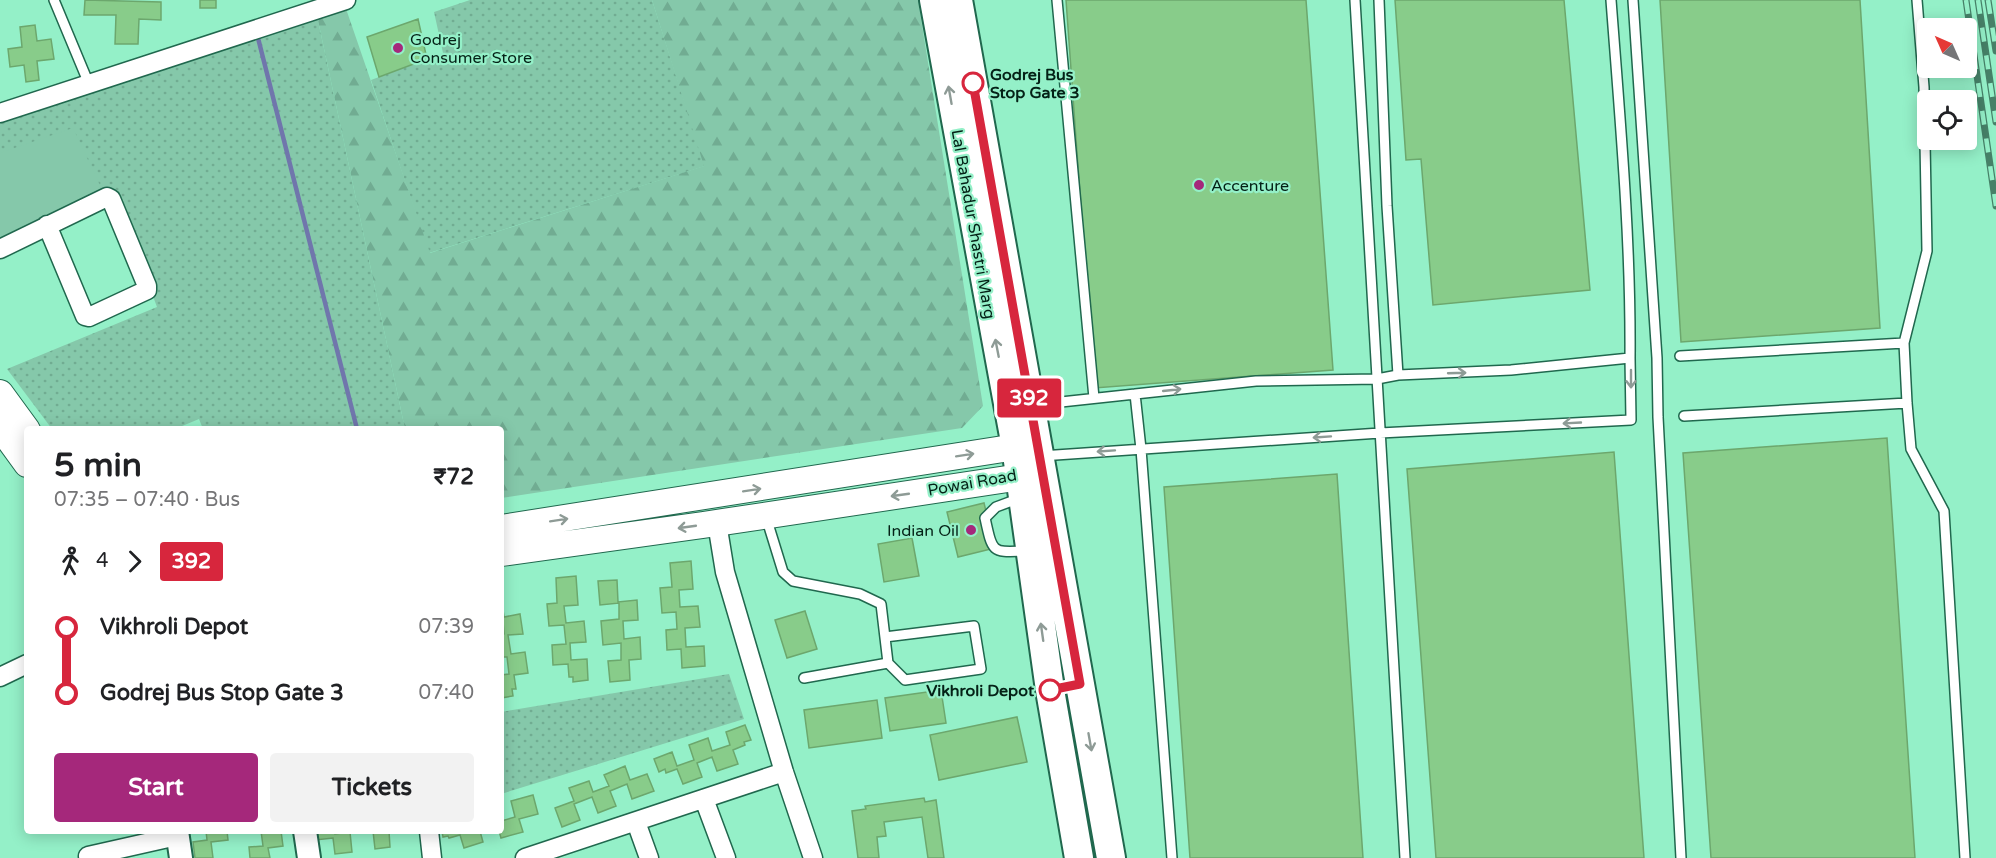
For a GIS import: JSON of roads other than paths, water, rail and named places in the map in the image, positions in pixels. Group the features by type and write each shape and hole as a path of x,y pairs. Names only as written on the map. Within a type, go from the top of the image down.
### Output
{"main road":[{"name":"Lal Bahadur Shastri Marg","path":"934,0 1080,684 1111,858"},
{"name":"Lal Bahadur Shastri Marg","path":"958,0 1041,404 1032,466 1031,551 1050,690 1079,858"},
{"path":"0,393 24,426"},
{"path":"0,427 24,460"},
{"name":"Powai Road","path":"504,553 717,523 1032,466"},
{"name":"Powai Road","path":"504,528 1032,466"},
{"path":"1050,690 1080,684"}],"street":[{"path":"0,113 346,0"},
{"path":"0,249 47,225 109,197 147,290 89,317 85,316 47,225"},
{"path":"717,523 725,572 784,772 813,858"},
{"path":"0,677 24,665"},
{"path":"525,858 784,772"},
{"path":"704,799 726,858"},
{"path":"636,822 649,858"},
{"path":"88,855 173,834"},
{"path":"177,834 181,858"},
{"path":"305,834 309,858"},
{"path":"429,834 432,858"}],"lane":[{"path":"54,0 89,84"},
{"path":"1057,0 1094,398"},
{"path":"1355,0 1406,858"},
{"path":"1378,0 1398,375"},
{"path":"1031,551 1001,552 996,550 991,545 985,518 1032,466 1141,449 1380,433 1631,420 1631,301 1627,206 1611,0"},
{"path":"1633,0 1656,358 1681,858"},
{"path":"1917,0 1924,87 1927,251 1904,343 1907,403 1911,449 1944,512 1965,858"},
{"path":"1680,356 1904,343"},
{"path":"1041,404 1256,381 1377,379 1398,375 1511,370 1630,358"},
{"path":"1135,394 1172,858"},
{"path":"1684,416 1907,403"},
{"path":"765,515 783,572 793,581 860,594 880,604 888,663 905,680 981,669 974,626 885,637"},
{"path":"804,678 888,663"}],"waterway":[{"path":"257,34 356,426"}],"railway":[{"path":"1966,0 1996,206"},
{"path":"1978,0 1996,122"},
{"path":"1988,0 1996,51"}],"place":[{"name":"Godrej Consumer Store","path":"398,48"},
{"name":"Godrej Bus Stop Gate 3","path":"973,83"},
{"name":"Accenture","path":"1199,185"},
{"name":"Indian Oil","path":"971,530"},
{"name":"Vikhroli Depot","path":"1050,690"}]}
